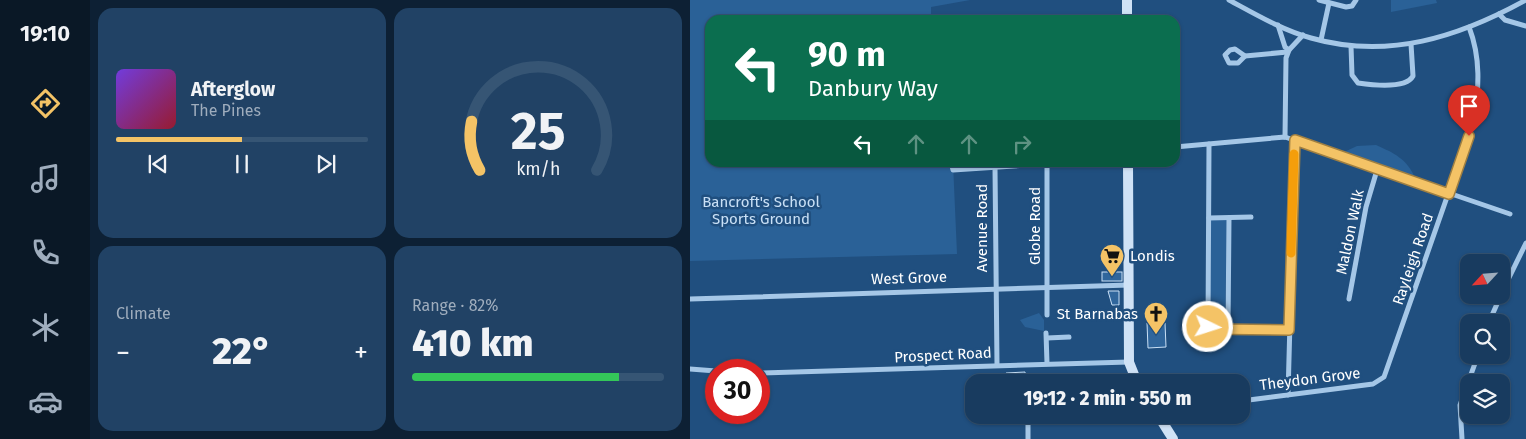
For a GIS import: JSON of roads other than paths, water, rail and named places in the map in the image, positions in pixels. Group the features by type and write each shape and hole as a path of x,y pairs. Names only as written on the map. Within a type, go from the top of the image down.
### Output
{"street":[{"path":"1127,0 1128,15"},
{"path":"1229,0 1278,25 1303,35 1351,46 1379,48 1411,44 1470,27 1526,0"},
{"path":"1319,0 1349,7 1356,0"},
{"path":"1321,40 1329,3"},
{"path":"1499,14 1505,20 1526,26"},
{"path":"1278,25 1288,51 1285,138"},
{"name":"Rayleigh Road","path":"1380,381 1387,372 1474,120 1479,89 1478,64 1470,27"},
{"path":"1245,56 1288,51 1303,35"},
{"path":"1351,46 1352,75 1358,83 1404,83 1411,80 1413,76 1411,44"},
{"path":"1180,147 1285,138 1295,140 1377,170 1510,214"},
{"path":"1288,395 1295,140"},
{"path":"1209,144 1208,327 1210,329 1289,330"},
{"path":"952,167 953,170 1012,167"},
{"name":"Globe Road","path":"1047,167 1047,315"},
{"path":"1128,167 1129,362 1134,374"},
{"name":"Avenue Road","path":"995,168 997,365"},
{"name":"Maldon Walk","path":"1349,299 1366,207 1377,170"},
{"path":"1209,218 1251,216"},
{"path":"1228,328 1229,218"},
{"path":"1510,276 1526,243"},
{"name":"West Grove","path":"690,299 1048,286 1128,285"},
{"path":"1047,363 1046,336 1069,337"},
{"name":"Prospect Road","path":"770,373 1047,363 1129,362"},
{"path":"1462,439 1460,405 1475,364"},
{"path":"690,369 705,370"},
{"name":"Theydon Grove","path":"1250,399 1374,384 1380,381"},
{"path":"1028,424 1028,439"},
{"path":"1164,424 1173,439"}],"place":[{"name":"Londis","path":"1112,277"},
{"name":"St Barnabas","path":"1156,335"}],"park label":[{"name":"Bancroft's School Sports Ground","path":"761,210"}]}
